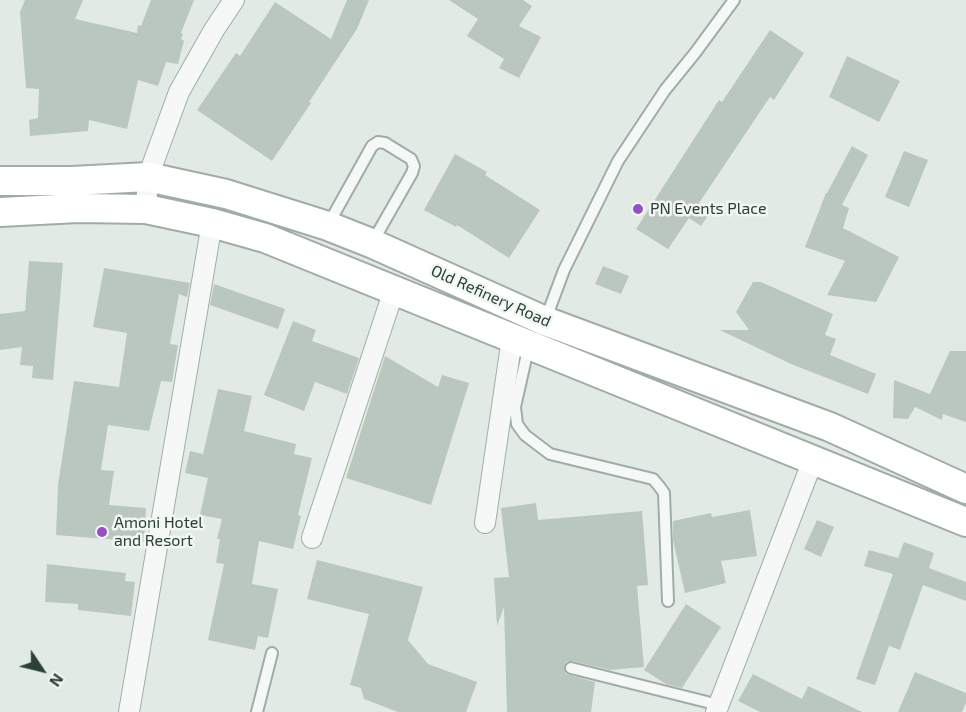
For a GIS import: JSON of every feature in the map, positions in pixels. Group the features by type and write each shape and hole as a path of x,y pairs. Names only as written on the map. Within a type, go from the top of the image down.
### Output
{"main road":[{"name":"Old Refinery Road","path":"0,181 72,181 148,177 226,194 328,226 545,321 830,427 966,489"},
{"name":"Old Refinery Road","path":"0,212 78,208 146,209 212,223 265,238 966,522"}],"street":[{"path":"146,209 148,177 179,92 234,0"},
{"path":"129,712 212,223"},
{"path":"312,538 394,290"},
{"path":"485,523 520,342"},
{"path":"717,709 813,460"}],"lane":[{"path":"545,321 564,270 618,161 665,90 734,0"},
{"path":"328,226 372,146 378,142 385,143 411,159 414,166 371,243"},
{"path":"520,342 515,406 517,424 525,435 550,454 653,479 664,493 668,601"},
{"path":"257,712 272,653"},
{"path":"571,668 717,709"}],"building":[{"path":"25,0 83,0 75,19 137,33 138,25 141,26 151,0 194,0 181,33 183,34 181,39 184,41 178,64 166,62 158,86 138,80 127,129 89,120 88,131 30,136 29,120 38,118 39,89 26,88 20,12"},
{"path":"347,0 369,0 357,29 272,161 197,110 236,53 240,56 275,2 331,39"},
{"path":"449,0 523,0 532,6 519,26 541,37 519,78 499,68 504,59 467,36 478,19"},
{"path":"770,30 804,53 774,100 770,97 699,203 711,211 701,226 689,218 668,249 636,229 719,100 722,102"},
{"path":"847,56 900,81 879,122 829,97"},
{"path":"852,146 868,155 842,205 849,208 843,228 899,257 876,302 827,295 845,261 805,247 826,193"},
{"path":"904,151 928,160 909,207 885,197"},
{"path":"455,154 487,172 485,175 540,210 509,258 457,225 456,227 424,210"},
{"path":"29,261 63,263 53,380 32,378 33,366 20,365 22,347 0,350 0,314 25,311"},
{"path":"603,266 629,276 621,294 595,284"},
{"path":"104,268 190,283 187,297 179,294 170,344 178,345 172,382 161,381 149,431 108,425 101,470 114,471 109,505 146,508 144,542 56,535 58,485 74,381 119,387 127,333 93,327"},
{"path":"753,282 761,282 833,314 825,335 836,339 830,355 876,374 868,394 791,364 720,330 749,330 736,312"},
{"path":"214,284 285,309 278,329 210,305"},
{"path":"293,321 316,330 312,341 359,358 347,394 315,382 304,411 264,395"},
{"path":"950,351 966,351 966,422 943,414 942,420 915,407 908,419 893,418 894,380 930,394"},
{"path":"385,356 438,387 442,375 469,383 431,505 346,478"},
{"path":"218,389 252,396 244,431 296,444 294,454 312,458 298,515 301,516 293,549 259,541 252,584 278,589 268,638 258,636 255,650 208,640 224,564 216,563 220,539 217,539 222,519 200,515 208,478 185,473 190,451 203,454"},
{"path":"536,503 538,520 642,511 648,585 637,586 644,667 610,670 573,661 566,662 564,669 566,674 595,682 591,712 507,712 504,607 497,626 494,578 509,577 501,508"},
{"path":"750,510 757,556 721,561 726,583 685,593 673,540 673,521 711,513 712,517"},
{"path":"817,520 834,527 821,557 804,549"},
{"path":"904,542 934,553 929,568 966,582 966,601 923,585 900,650 889,646 875,685 856,679 893,574 864,566 869,550 898,558"},
{"path":"317,560 423,587 408,640 428,664 477,682 466,712 398,712 364,699 361,688 350,685 369,614 307,599"},
{"path":"47,564 126,573 125,581 135,582 131,616 78,610 78,604 45,602"},
{"path":"686,604 721,627 682,688 666,684 644,670"},
{"path":"915,672 966,693 966,703 962,712 898,712"},
{"path":"753,674 802,699 808,686 862,712 760,712 738,701"}],"place":[{"name":"PN Events Place","path":"638,209"},
{"name":"Amoni Hotel and Resort","path":"102,532"}]}
